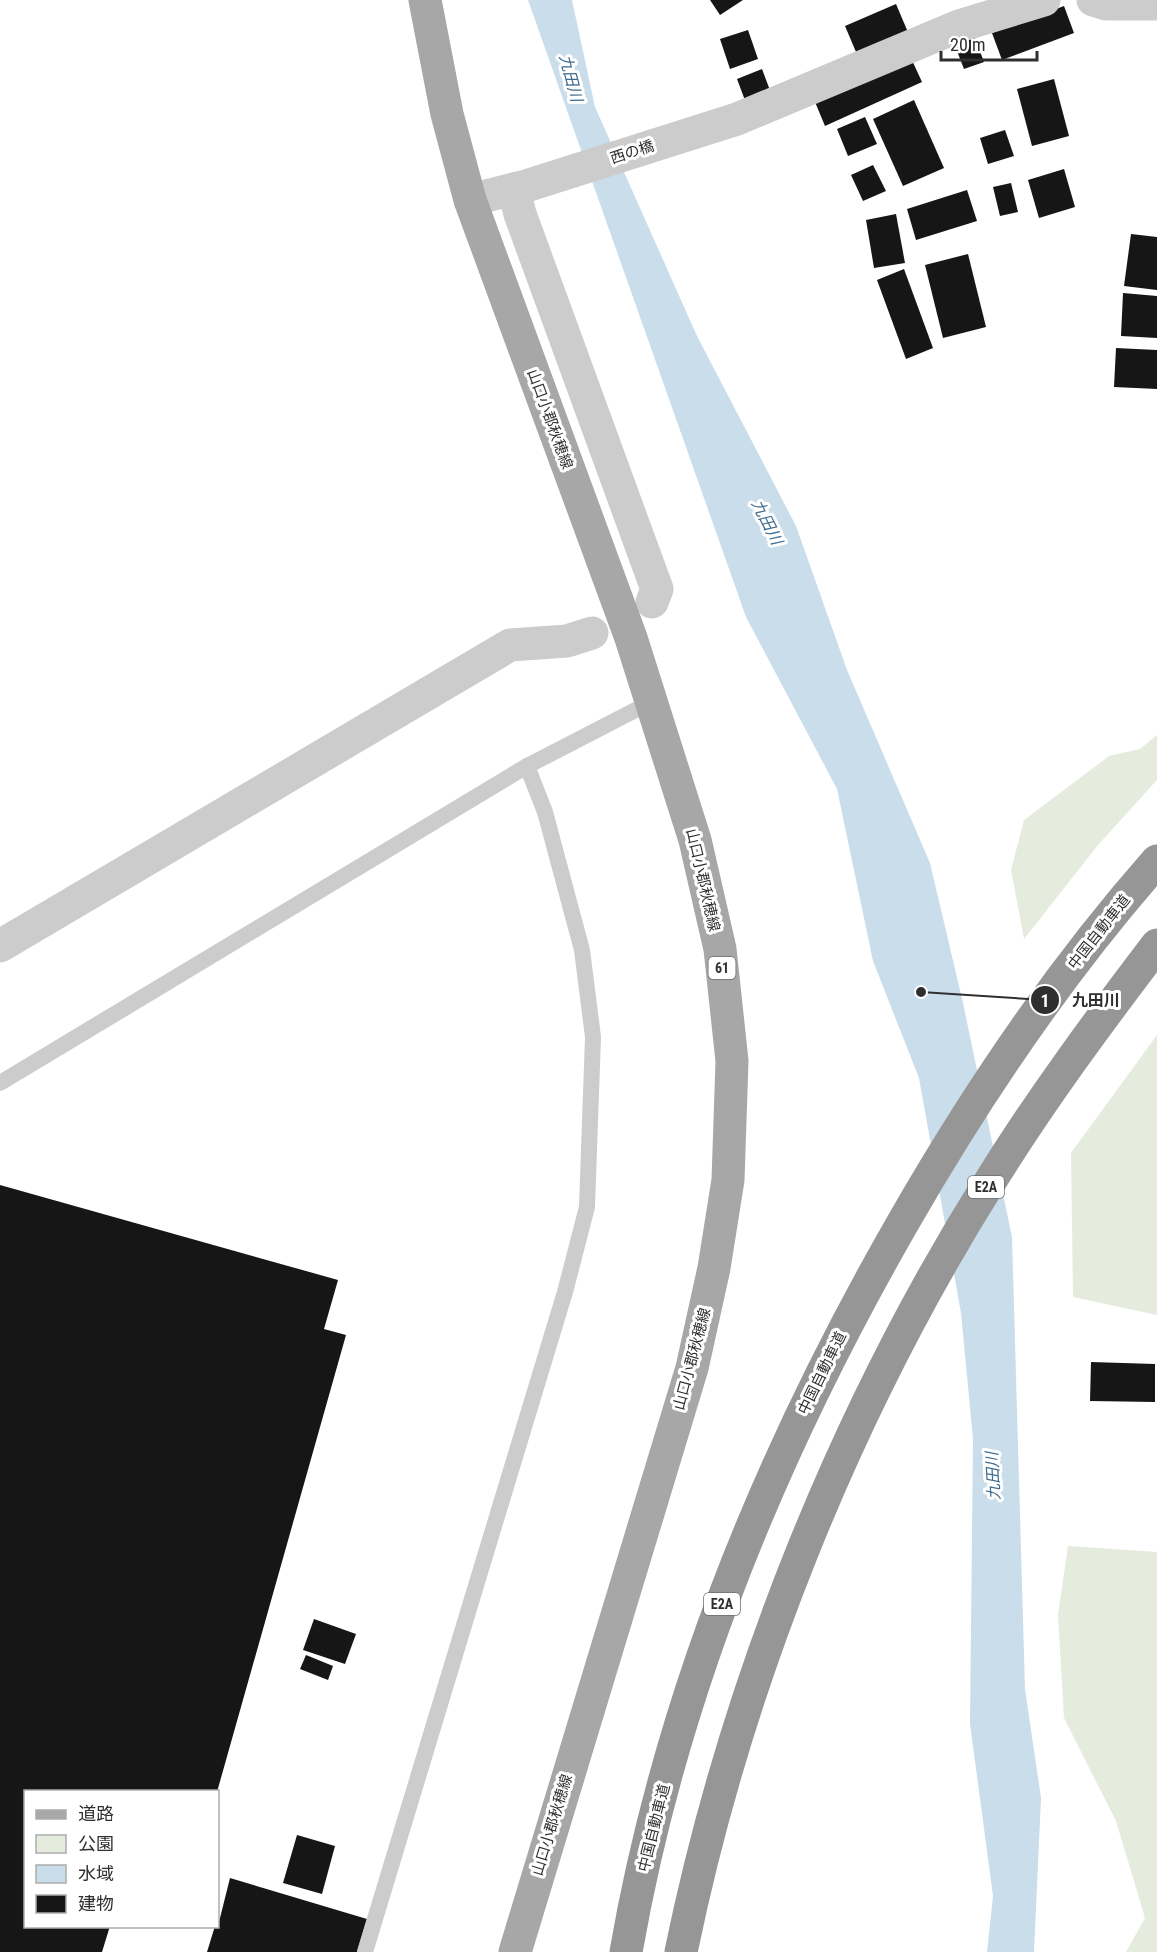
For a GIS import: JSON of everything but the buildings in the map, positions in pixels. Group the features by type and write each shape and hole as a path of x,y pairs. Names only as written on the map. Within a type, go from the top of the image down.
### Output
{"highway":[{"name":"中国自動車道","path":"626,1952 672,1754 724,1598 769,1485 822,1372 873,1276 979,1097 1058,983 1157,861"},
{"name":"E2A","path":"681,1952 691,1902 726,1771 767,1648 817,1520 891,1360 932,1280 990,1181 1097,1024 1157,945"}],"main road":[{"name":"山口小郡秋穂線","path":"425,0 447,114 471,200 631,638 695,840 720,949 732,1061 728,1180 714,1268 692,1368 515,1952"}],"street":[{"name":"西の橋","path":"471,200 520,187 737,119 959,26 1044,0"},
{"path":"1093,0 1106,4 1157,4"},
{"path":"520,187 520,214 657,589 652,603"},
{"path":"0,946 510,645 567,641 592,633"}],"lane":[{"path":"0,1083 527,766 651,702"},
{"path":"365,1952 565,1292 587,1207 593,1037 584,961 545,812 527,766"}],"green space":[{"path":"1157,735 1157,780 1098,845 1024,939 1011,870 1024,820 1109,756 1140,749"},
{"path":"1157,1035 1157,1315 1073,1297 1071,1153"},
{"path":"1068,1546 1157,1552 1157,1952 1126,1952 1145,1918 1116,1821 1064,1718 1058,1615"}],"water":[{"path":"528,0 572,0 595,107 697,336 796,526 847,670 930,863 963,1003 1012,1237 1025,1689 1041,1798 1034,1952 987,1952 993,1896 970,1724 973,1439 961,1313 919,1078 873,961 837,789 746,617"}],"place":[{"name":"九田川","path":"921,992"}]}
